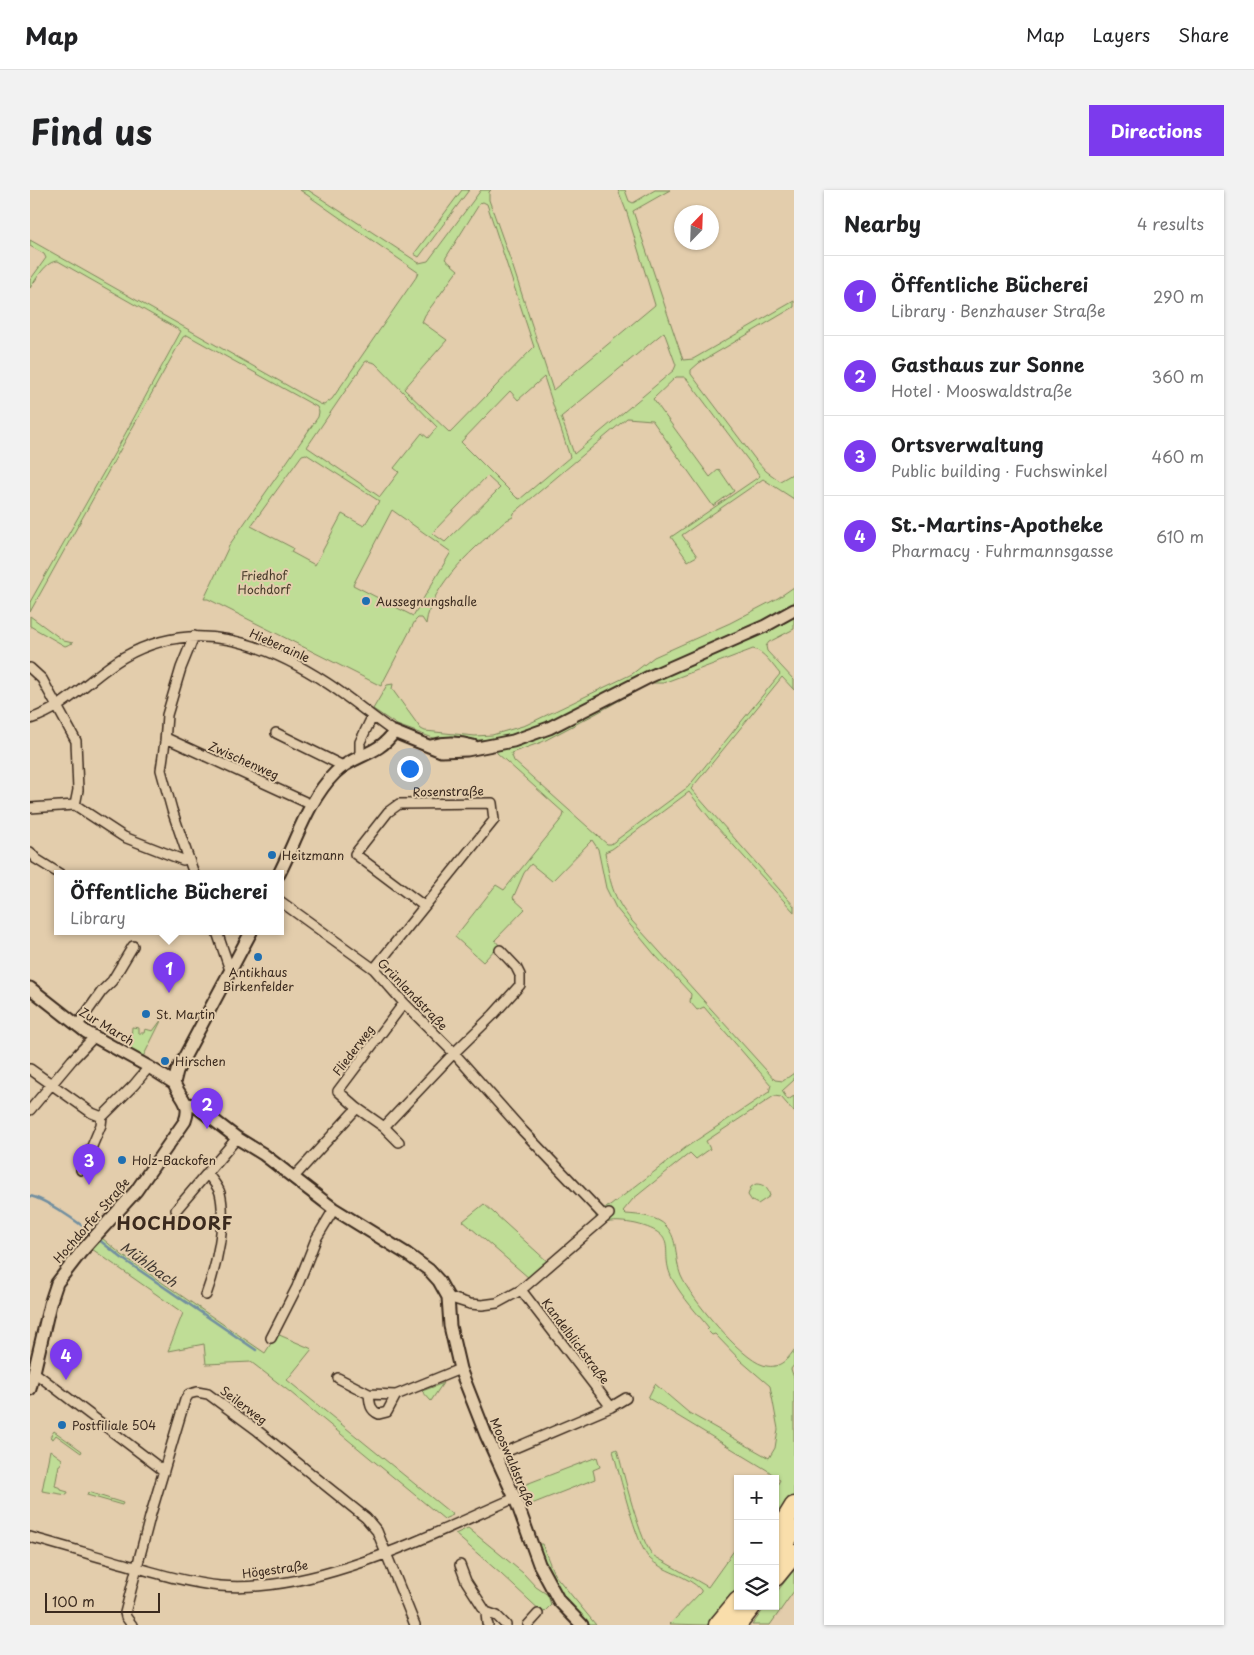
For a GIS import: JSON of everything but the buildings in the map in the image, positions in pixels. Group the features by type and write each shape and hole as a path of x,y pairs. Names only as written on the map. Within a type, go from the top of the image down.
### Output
{"highway":[{"path":"779,1530 794,1506"},
{"path":"779,1549 794,1530"},
{"path":"779,1572 794,1554"},
{"path":"718,1625 734,1606"},
{"path":"738,1625 749,1610"}],"street":[{"name":"Hieberainle","path":"30,719 58,707 124,658 145,647 171,639 194,636 221,637 246,643 270,653 326,683 372,717 408,739 430,746 441,752 467,750 513,741 549,728 649,677 765,626 794,610"},
{"path":"192,870 161,775 167,715 181,668 194,636"},
{"path":"30,668 42,680 76,741 78,790 76,805"},
{"path":"360,757 360,742 372,717"},
{"path":"280,870 312,805 328,781 343,766 379,749 394,732"},
{"path":"276,733 343,766"},
{"name":"Zwischenweg","path":"166,738 312,805"},
{"name":"Rosenstraße","path":"374,969 494,820 492,803 399,804 388,812 355,854 424,906"},
{"path":"30,808 76,805 124,836 184,860 188,858"},
{"path":"30,852 36,859 54,870"},
{"name":"Grünlandstraße","path":"284,904 374,969 404,1003 454,1053 523,1131 607,1215 521,1290"},
{"path":"218,935 230,970"},
{"path":"187,1104 174,1083 177,1071 249,935"},
{"path":"77,1026 102,991 112,981 133,946"},
{"path":"384,1127 520,986 520,975 516,967 500,950"},
{"name":"Zur March","path":"30,988 77,1026 174,1083"},
{"name":"Fliederweg","path":"399,1142 384,1127 357,1108 338,1091 404,1003"},
{"path":"30,1110 94,1037"},
{"path":"81,1170 101,1125 102,1116 134,1085 149,1067"},
{"path":"30,1069 92,1113 102,1116"},
{"name":"Mooswaldstraße","path":"187,1104 194,1105 237,1138 263,1154 334,1209 407,1254 429,1270 440,1281 448,1297 450,1326 460,1369 515,1498 538,1564 559,1601 582,1625"},
{"name":"Hochdorfer Straße","path":"30,1388 50,1304 57,1283 76,1258 136,1190 188,1116 187,1104"},
{"path":"293,1178 357,1108"},
{"path":"176,1210 237,1138"},
{"path":"206,1295 213,1278 222,1210 219,1191 207,1173"},
{"path":"271,1338 297,1287 316,1239 334,1209"},
{"path":"448,1297 470,1304 497,1304 521,1290"},
{"name":"Kandelblickstraße","path":"521,1290 611,1407"},
{"path":"338,1378 369,1394 396,1395 460,1369"},
{"path":"34,1372 164,1471"},
{"name":"Seilerweg","path":"132,1625 125,1613 136,1568 185,1400 189,1394 205,1392 258,1431 366,1518 377,1531 415,1625"},
{"path":"369,1394 370,1405 374,1412 379,1414 387,1412 396,1395"},
{"path":"496,1456 611,1407 626,1398"},
{"name":"Högestraße","path":"30,1537 188,1582 242,1587 295,1581 367,1561 515,1498"},
{"path":"460,1565 466,1581 486,1612 486,1623 488,1625"},
{"path":"486,1612 497,1616 506,1625"},
{"path":"528,1625 538,1614"}],"green space":[{"name":"Friedhof Hochdorf","path":"300,190 308,190 419,263 428,261 481,190 491,190 489,192 489,200 553,390 655,305 627,213 618,190 625,190 629,201 633,203 655,190 670,190 633,211 683,360 693,359 794,301 794,307 699,363 691,370 691,374 766,471 780,481 794,473 794,499 763,479 682,535 697,556 688,561 671,537 760,476 687,379 676,377 653,399 710,477 719,469 734,491 713,506 652,420 627,418 514,513 513,517 482,541 457,566 437,594 426,624 422,618 418,618 415,621 381,686 208,599 204,599 230,544 318,417 319,412 317,407 187,335 183,337 30,612 30,602 181,331 58,261 45,267 30,288 30,280 46,258 44,254 30,246 30,240 324,405 332,399 419,273","holes":["480,203 487,204 534,347 450,433 404,389 447,340 422,322 425,315 458,270 445,259","664,332 676,365 674,370 574,454 561,417","367,361 375,363 437,427 428,438 422,433 394,468 399,472 380,497 307,447","544,377 570,457 520,499 461,442 510,391 518,400","306,454 379,501 364,526 342,514 315,565 291,552 293,548 251,526 302,455","487,476 500,488 445,542 432,533","392,510 451,552 413,616 353,585"]},
{"path":"462,190 469,190 419,257 414,254"},
{"path":"794,587 794,629 769,642 766,646 767,651 794,680 794,690 782,677 691,789 794,906 794,912 716,826 689,792 612,849 605,852 616,897 632,921 775,1080 783,1081 794,1073 794,1080 782,1091 788,1100 794,1096 794,1112 781,1097 774,1096 706,1141 710,1149 696,1159 690,1153 633,1199 623,1211 626,1214 653,1218 666,1226 675,1243 679,1270 686,1286 705,1312 742,1352 763,1365 773,1366 785,1361 794,1350 794,1365 791,1369 794,1378 794,1503 779,1522 779,1475 774,1475 648,1398 655,1384 689,1413 769,1458 775,1448 778,1429 770,1386 741,1361 715,1334 712,1335 707,1330 709,1328 674,1282 667,1262 666,1246 660,1234 636,1224 610,1222 602,1224 558,1265 553,1259 596,1219 596,1212 503,1105 604,1208 610,1206 685,1148 769,1092 771,1085 704,1007 697,1010 690,1002 691,994 616,908 606,888 598,849 592,840 552,881 531,864 524,873 513,898 525,909 495,940 499,945 483,962 455,937 496,885 504,890 563,817 564,813 497,753 494,739 476,740 455,736 433,738 397,725 373,709 387,685 393,684 392,689 421,729 475,736 492,735 526,725 632,674 654,657 730,623 778,598","holes":["753,649 761,653 780,674 688,787 611,844 607,844 514,761 511,753 542,742 650,683 663,683"]},
{"path":"30,616 64,641 73,643 65,646 30,626"},
{"path":"162,1019 142,1059 130,1051 132,1027 139,1028 139,1033 144,1033 145,1029 153,1031"},
{"path":"756,1184 765,1187 770,1196 758,1204 752,1201 748,1195 751,1187"},
{"path":"484,1204 548,1262 529,1278 463,1221"},
{"path":"102,1238 122,1255 265,1353 277,1334 312,1349 287,1380 453,1515 444,1519 251,1362 206,1364 204,1344 168,1351 183,1313 92,1249"},
{"path":"443,1383 431,1401 422,1391 441,1384"},
{"path":"54,1431 82,1451 81,1453 56,1435 53,1439 50,1437"},
{"path":"617,1449 643,1538 654,1556 708,1587 734,1551 734,1592 707,1625 670,1624 701,1590 696,1585 654,1563 649,1558 633,1524 613,1451"},
{"path":"50,1450 62,1459 55,1486 68,1492 67,1495 42,1491"},
{"path":"597,1457 600,1467 593,1470 595,1479 524,1507 516,1488"},
{"path":"88,1492 123,1503 122,1505 87,1495"},
{"path":"468,1528 523,1573 536,1587 548,1595 551,1605 543,1613 455,1534"},
{"path":"536,1544 542,1544 554,1574 596,1625 590,1625 553,1585"},
{"path":"794,1570 794,1591 770,1625 752,1625 763,1610 779,1610 779,1589"}],"waterway":[{"name":"Mühlbach","path":"30,1196 62,1212 92,1234"},
{"name":"Mühlbach","path":"98,1239 123,1259 256,1350"}],"place":[{"name":"Aussegnungshalle","path":"366,601"},
{"name":"Heitzmann","path":"272,855"},
{"name":"Antikhaus Birkenfelder","path":"258,957"},
{"name":"Öffentliche Bücherei","path":"169,993"},
{"name":"St. Martin","path":"146,1014"},
{"name":"Hirschen","path":"165,1061"},
{"name":"Gasthaus zur Sonne","path":"207,1129"},
{"name":"Holz-Backofen","path":"122,1160"},
{"name":"Ortsverwaltung","path":"89,1185"},
{"name":"St.-Martins-Apotheke","path":"66,1380"},
{"name":"Postfiliale 504","path":"62,1425"}],"district":[{"name":"HOCHDORF","path":"175,1222"}]}
